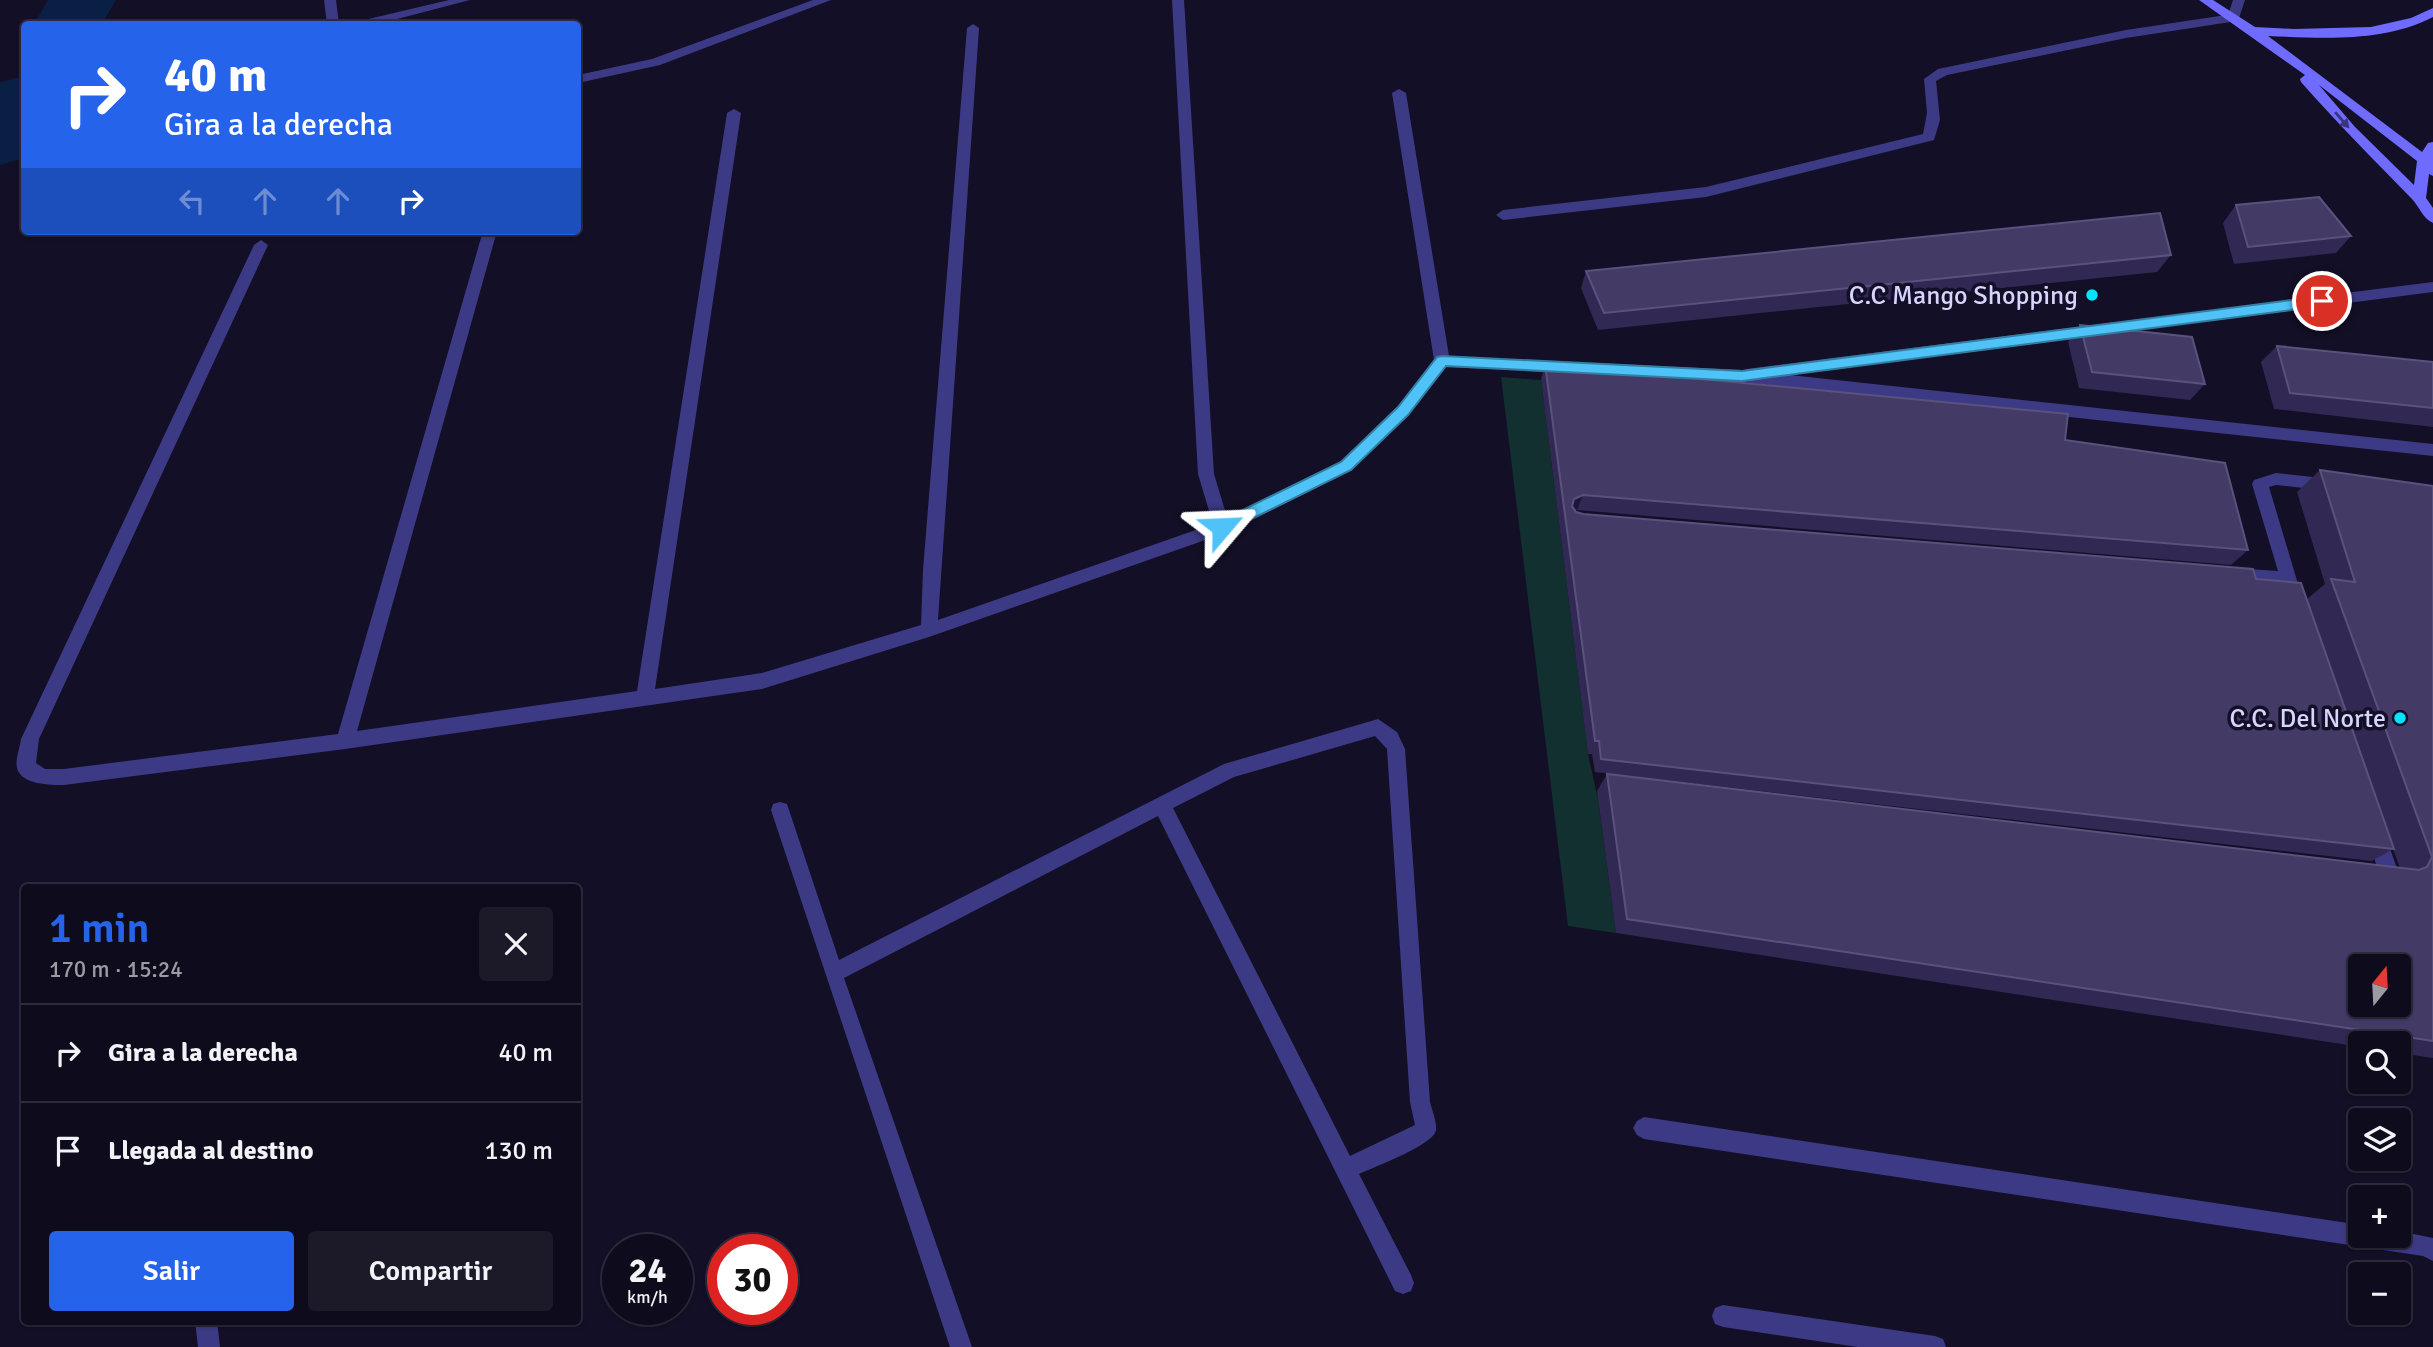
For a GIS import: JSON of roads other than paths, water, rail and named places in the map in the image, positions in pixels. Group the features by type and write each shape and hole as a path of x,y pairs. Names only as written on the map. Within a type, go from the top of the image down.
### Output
{"main road":[{"path":"2205,0 2281,50 2429,165"},
{"path":"2252,31 2301,34 2374,30 2400,26 2433,12"},
{"path":"2281,50 2350,130 2420,198 2433,218"},
{"path":"2420,198 2433,146"}],"street":[{"path":"330,0 333,21"},
{"path":"376,21 464,0"},
{"path":"581,78 655,62 825,0"},
{"path":"1178,0 1206,474 1222,527"},
{"path":"1503,215 1706,192 1929,137 1935,122 1930,79 1943,72 2126,34 2233,18 2239,0"},
{"path":"929,630 931,570 972,28"},
{"path":"261,245 30,740 26,766 43,777 64,777 345,741 762,681 929,630 1222,527 1346,466 1403,411 1442,361 1399,93"},
{"path":"645,698 734,113"},
{"path":"345,741 489,235"},
{"path":"1742,376 2433,287"},
{"path":"1442,361 1742,376 2433,450"},
{"path":"2301,618 2260,484 2276,479 2342,486"},
{"path":"2218,574 2288,579"},
{"path":"833,973 1230,770 1377,727 1391,738 1396,749 1420,1101 1426,1129 1346,1170"},
{"path":"1162,805 1403,1283"},
{"path":"780,810 961,1347"},
{"path":"2361,871 2389,874 2367,810"},
{"path":"1644,1128 2427,1246 2433,1250"},
{"path":"1723,1317 1935,1347"},
{"path":"206,1325 209,1347"}],"waterway":[{"path":"70,21 82,0"},
{"path":"0,141 21,104"}],"place":[{"name":"C.C Mango Shopping","path":"2092,295"},
{"name":"C.C. Del Norte","path":"2400,718"}]}
